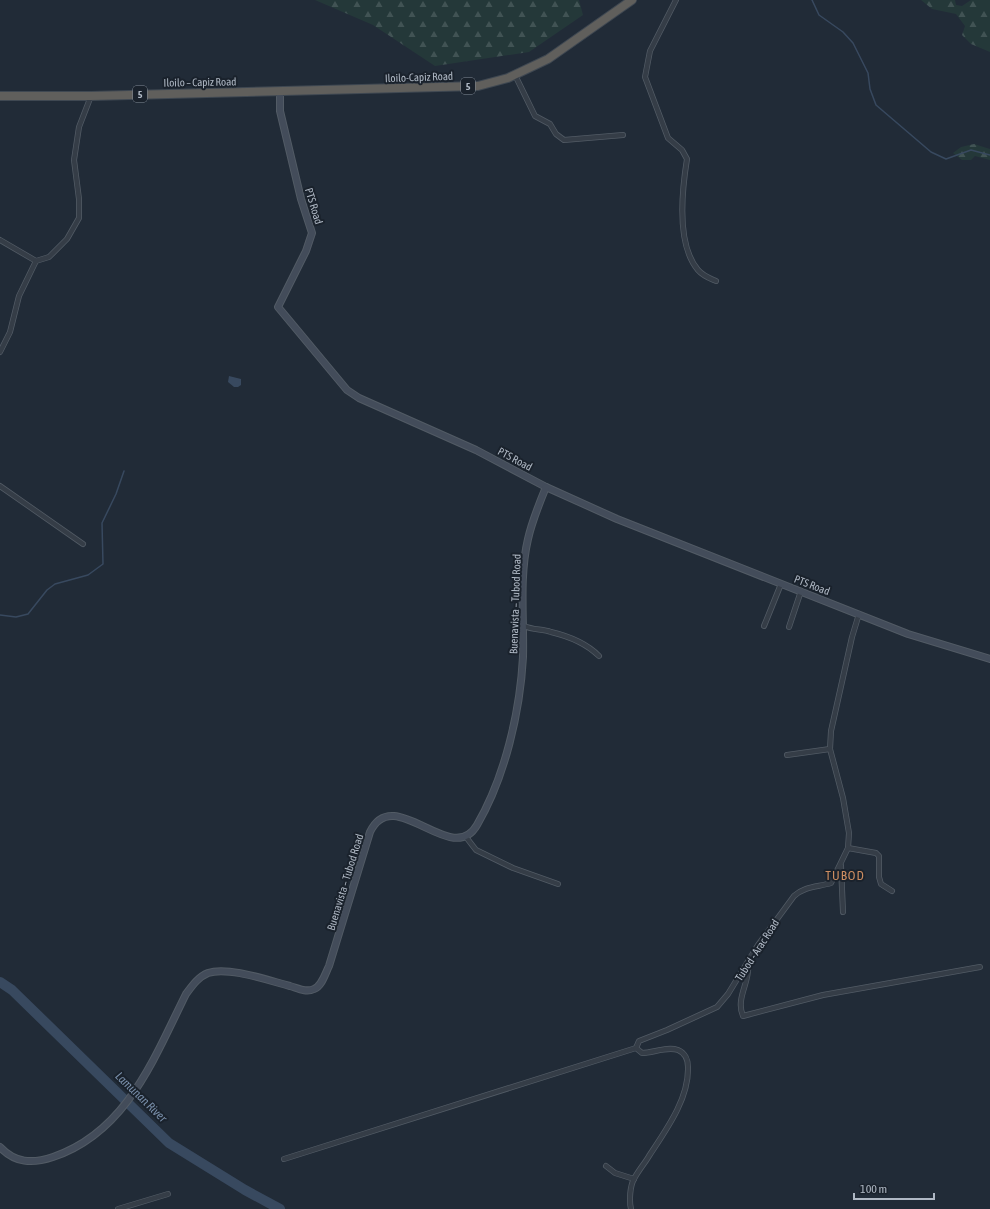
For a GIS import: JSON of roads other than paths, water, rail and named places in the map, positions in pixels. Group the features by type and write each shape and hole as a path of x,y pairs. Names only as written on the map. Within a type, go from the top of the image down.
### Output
{"highway":[{"name":"Iloilo-Capiz Road","path":"280,91 478,86 515,75 548,59 632,0"},
{"name":"Iloilo – Capiz Road","path":"0,96 92,96 280,91"}],"main road":[{"name":"PTS Road","path":"280,91 280,110 300,198 312,233 306,251 278,307 347,390 359,398 476,450 546,487 617,519 908,634 990,659"},
{"name":"Buenavista – Tubod Road","path":"0,1147 8,1155 23,1162 42,1161 73,1150 98,1133 130,1098 155,1060 186,994 204,975 218,972 230,972 262,978 304,990 314,989 318,986 329,966 366,843 376,822 386,817 402,818 450,837 466,837 472,833 483,815 508,751 520,692 524,626 524,575 528,540 536,512 546,487"}],"street":[{"path":"676,0 650,50 645,77 668,138 682,150 687,159 684,198 684,236 691,258 697,269 705,276 716,281"},
{"path":"515,75 535,116 550,124 556,134 564,140 623,135"},
{"path":"0,352 10,332 19,296 36,262 49,257 67,239 79,218 74,160 79,127 92,96"},
{"path":"0,240 36,262"},
{"path":"0,486 83,544"},
{"path":"764,626 781,584"},
{"path":"788,627 801,591"},
{"name":"Tubod - Arac Road","path":"636,1048 639,1041 717,1007 728,994 748,962 794,896 808,888 831,883 841,865 848,848 850,833 830,749 833,721 859,614"},
{"path":"524,626 532,630 550,631 586,645 599,656"},
{"path":"787,755 830,749"},
{"path":"466,837 476,850 513,868 558,884"},
{"path":"848,848 876,853 879,856 879,877 881,884 892,891"},
{"path":"841,865 843,912"},
{"path":"748,962 748,975 739,1003 743,1016 823,995 980,967"},
{"path":"284,1159 636,1048 642,1053 677,1050 684,1054 688,1062 688,1080 683,1098 634,1179 631,1196 631,1209"},
{"path":"606,1166 615,1173 634,1179"},
{"path":"118,1209 168,1194"}],"water":[{"path":"229,376 241,379 241,385 234,387 228,382"}],"waterway":[{"path":"812,0 819,15 843,32 853,43 868,73 870,89 876,105 931,152 946,159 971,150 990,155"},
{"path":"0,615 16,617 28,614 47,590 55,584 88,575 103,564 102,523 116,494 124,471"},
{"name":"Lamunan River","path":"0,982 12,990 169,1143 245,1190 280,1209"}],"district":[{"name":"TUBOD","path":"845,875"}]}
